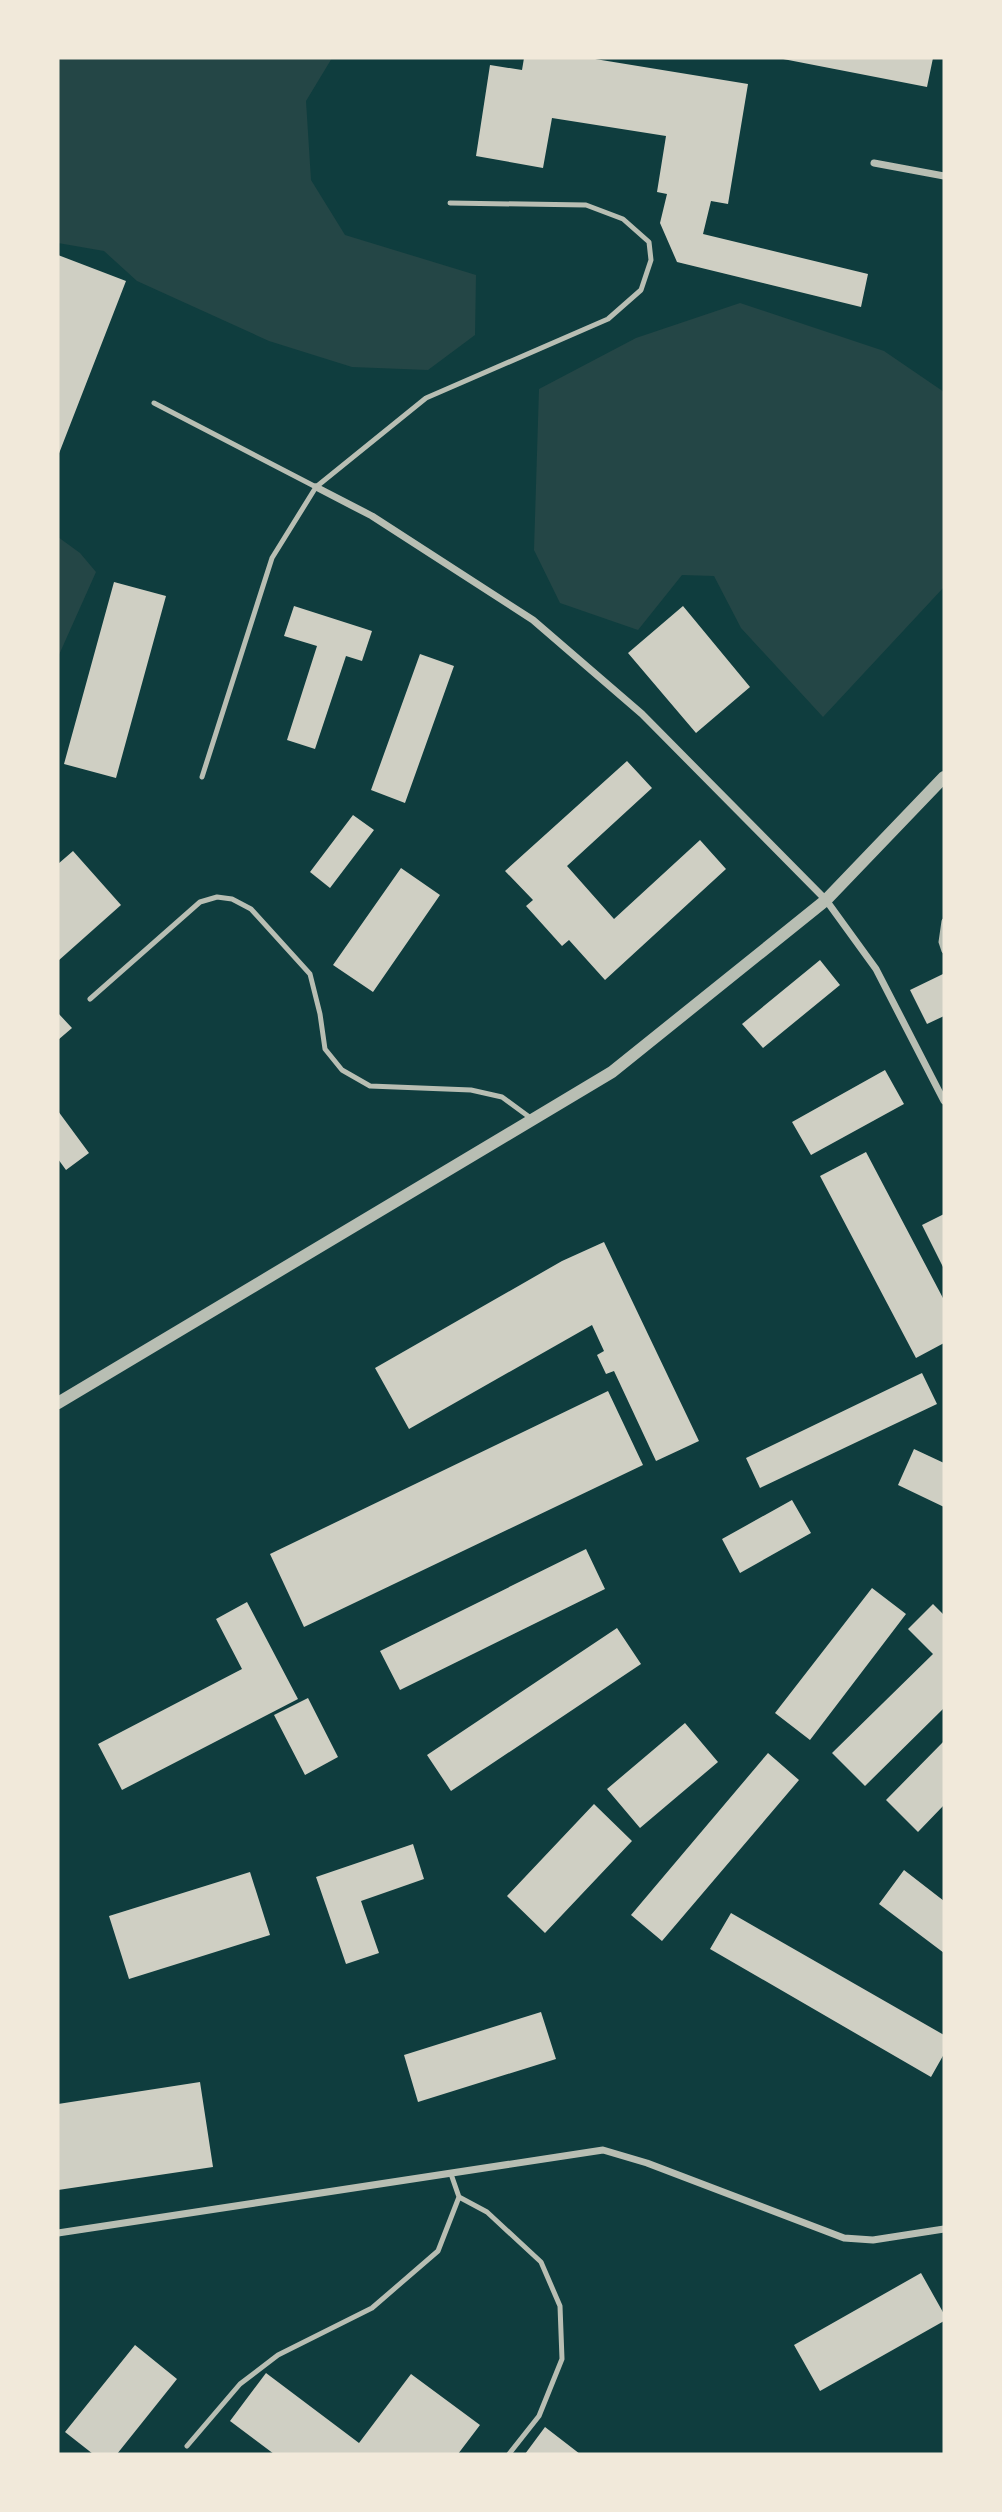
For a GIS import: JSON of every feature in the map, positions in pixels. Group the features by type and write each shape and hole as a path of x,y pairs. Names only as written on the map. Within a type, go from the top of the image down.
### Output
{"street":[{"path":"874,163 944,176"},
{"path":"316,487 372,516 533,620 642,714 826,900 876,969 944,1101"},
{"path":"58,1403 612,1072 826,900 944,777"},
{"path":"58,2233 603,2150 647,2163 844,2238 873,2240 944,2229"}],"lane":[{"path":"202,777 272,558 316,487 426,398 608,320 641,290 651,260 649,242 623,219 586,205 450,203"},
{"path":"154,403 316,487"},
{"path":"90,999 200,902 217,897 232,899 251,909 310,974 325,1049 342,1070 370,1086 471,1090 502,1097 532,1119"},
{"path":"944,921 941,942 944,951"},
{"path":"187,2446 240,2384 278,2355 372,2308 438,2251 459,2197 451,2174"},
{"path":"459,2197 487,2212 541,2262 560,2306 562,2360 539,2416 509,2454"}],"shaded area":[{"path":"58,58 332,58 306,101 311,180 345,235 476,275 475,335 428,370 352,367 269,341 137,281 104,251 58,243"},
{"path":"740,303 884,351 944,392 944,587 823,717 741,628 714,576 682,575 638,630 560,603 534,550 539,389 636,338"},
{"path":"58,537 80,553 96,572 58,657"}],"building":[{"path":"524,58 589,58 748,84 728,204 711,201 703,234 868,274 861,307 677,262 660,223 667,194 657,192 666,136 552,118 543,168 476,156 490,65 522,70"},
{"path":"778,58 933,58 927,87"},
{"path":"58,255 126,281 58,456"},
{"path":"114,582 166,596 116,778 64,764"},
{"path":"294,606 372,631 362,661 346,656 315,749 287,740 317,646 284,636"},
{"path":"683,606 750,687 696,733 628,653"},
{"path":"420,654 454,666 405,803 371,790"},
{"path":"627,761 652,788 567,866 614,919 700,840 726,869 605,980 569,940 562,946 526,906 533,900 505,871"},
{"path":"353,815 374,830 330,888 310,872"},
{"path":"73,851 121,905 58,961 58,864"},
{"path":"401,868 440,895 373,992 333,965"},
{"path":"820,960 840,985 763,1048 742,1024"},
{"path":"943,974 944,1016 927,1024 910,990"},
{"path":"58,1013 72,1028 58,1040"},
{"path":"885,1070 904,1104 811,1155 792,1122"},
{"path":"58,1111 89,1153 66,1170 58,1159"},
{"path":"866,1152 944,1300 944,1343 916,1358 820,1176"},
{"path":"944,1214 944,1269 922,1225"},
{"path":"604,1242 699,1441 656,1461 614,1371 606,1374 597,1355 604,1351 592,1325 409,1429 375,1368 562,1261"},
{"path":"922,1373 937,1404 760,1488 746,1458"},
{"path":"608,1391 643,1465 304,1627 270,1554"},
{"path":"914,1449 944,1463 944,1507 898,1485"},
{"path":"792,1500 811,1533 740,1573 722,1539"},
{"path":"586,1549 605,1589 400,1690 380,1651"},
{"path":"872,1588 906,1614 810,1740 775,1713"},
{"path":"247,1602 298,1699 122,1790 98,1744 242,1669 216,1619"},
{"path":"933,1604 944,1615 944,1708 865,1786 832,1753 933,1654 908,1629"},
{"path":"617,1628 641,1664 451,1791 427,1755"},
{"path":"308,1698 338,1757 305,1775 274,1715"},
{"path":"685,1723 718,1762 640,1828 607,1789"},
{"path":"944,1741 944,1805 918,1832 886,1800"},
{"path":"768,1753 799,1780 662,1941 631,1915"},
{"path":"594,1804 632,1841 545,1933 507,1896"},
{"path":"413,1844 424,1879 361,1901 379,1953 346,1964 316,1877"},
{"path":"904,1870 944,1901 944,1953 879,1904"},
{"path":"250,1872 270,1935 129,1979 109,1916"},
{"path":"731,1913 944,2035 944,2054 931,2077 710,1949"},
{"path":"541,2012 556,2059 418,2102 404,2055"},
{"path":"200,2082 213,2167 58,2190 58,2104"},
{"path":"921,2273 944,2314 944,2321 820,2391 794,2345"},
{"path":"135,2345 177,2379 117,2454 93,2454 65,2432"},
{"path":"266,2373 359,2443 411,2374 480,2425 458,2454 274,2454 230,2421"},
{"path":"545,2427 580,2454 525,2454"}]}
